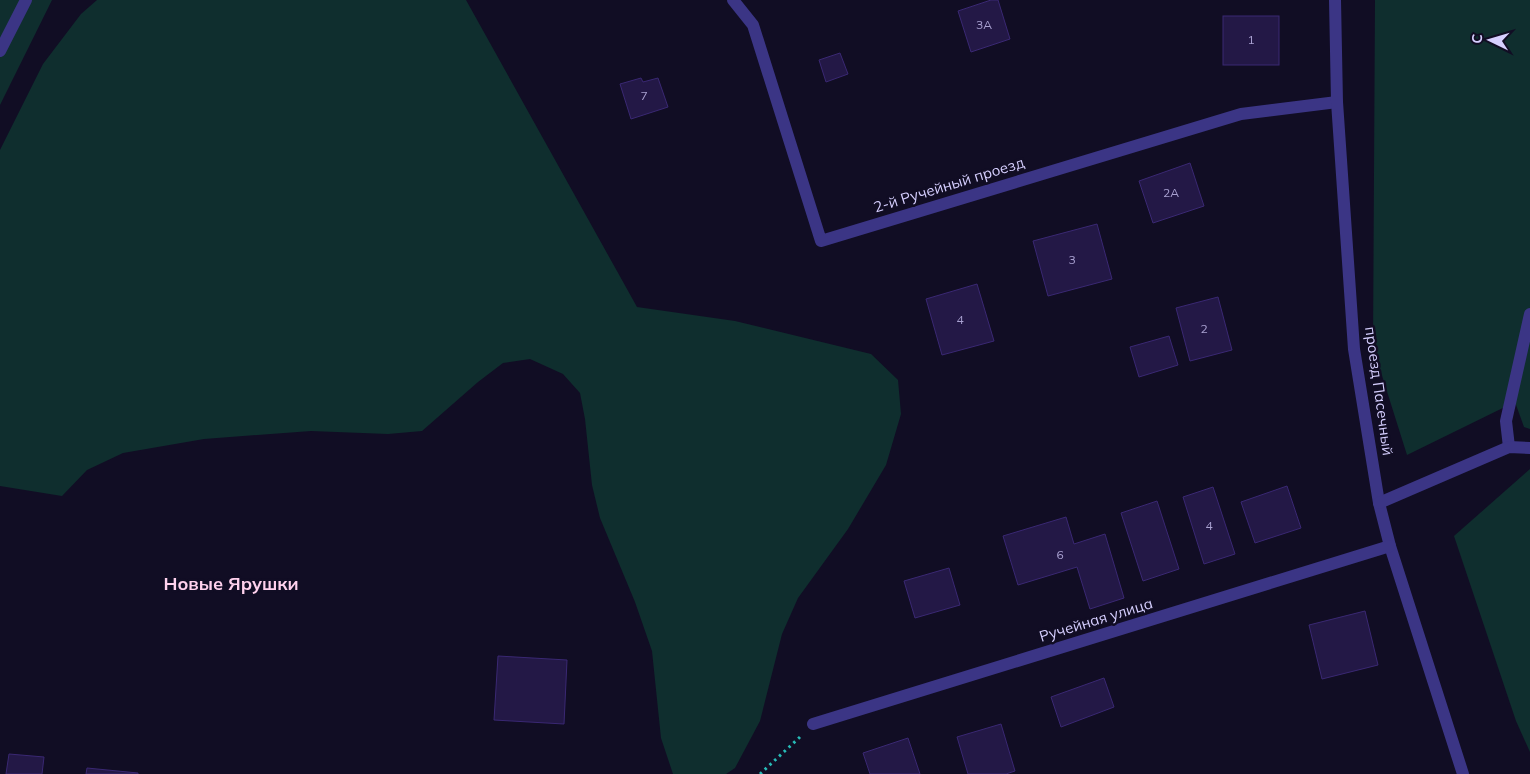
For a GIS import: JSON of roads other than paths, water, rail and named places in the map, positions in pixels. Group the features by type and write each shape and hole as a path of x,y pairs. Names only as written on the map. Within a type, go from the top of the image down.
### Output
{"street":[{"path":"0,50 26,0"},
{"name":"2-й Ручейный проезд","path":"733,0 753,24 821,241 1241,114 1337,102"},
{"name":"проезд Пасечный","path":"1335,0 1337,102 1354,349 1379,503 1390,546 1463,774"},
{"path":"1509,447 1506,421 1530,314"},
{"path":"1379,503 1509,447 1530,448"},
{"name":"Ручейная улица","path":"813,724 1390,546"}],"district":[{"name":"Новые Ярушки","path":"231,584"}]}
